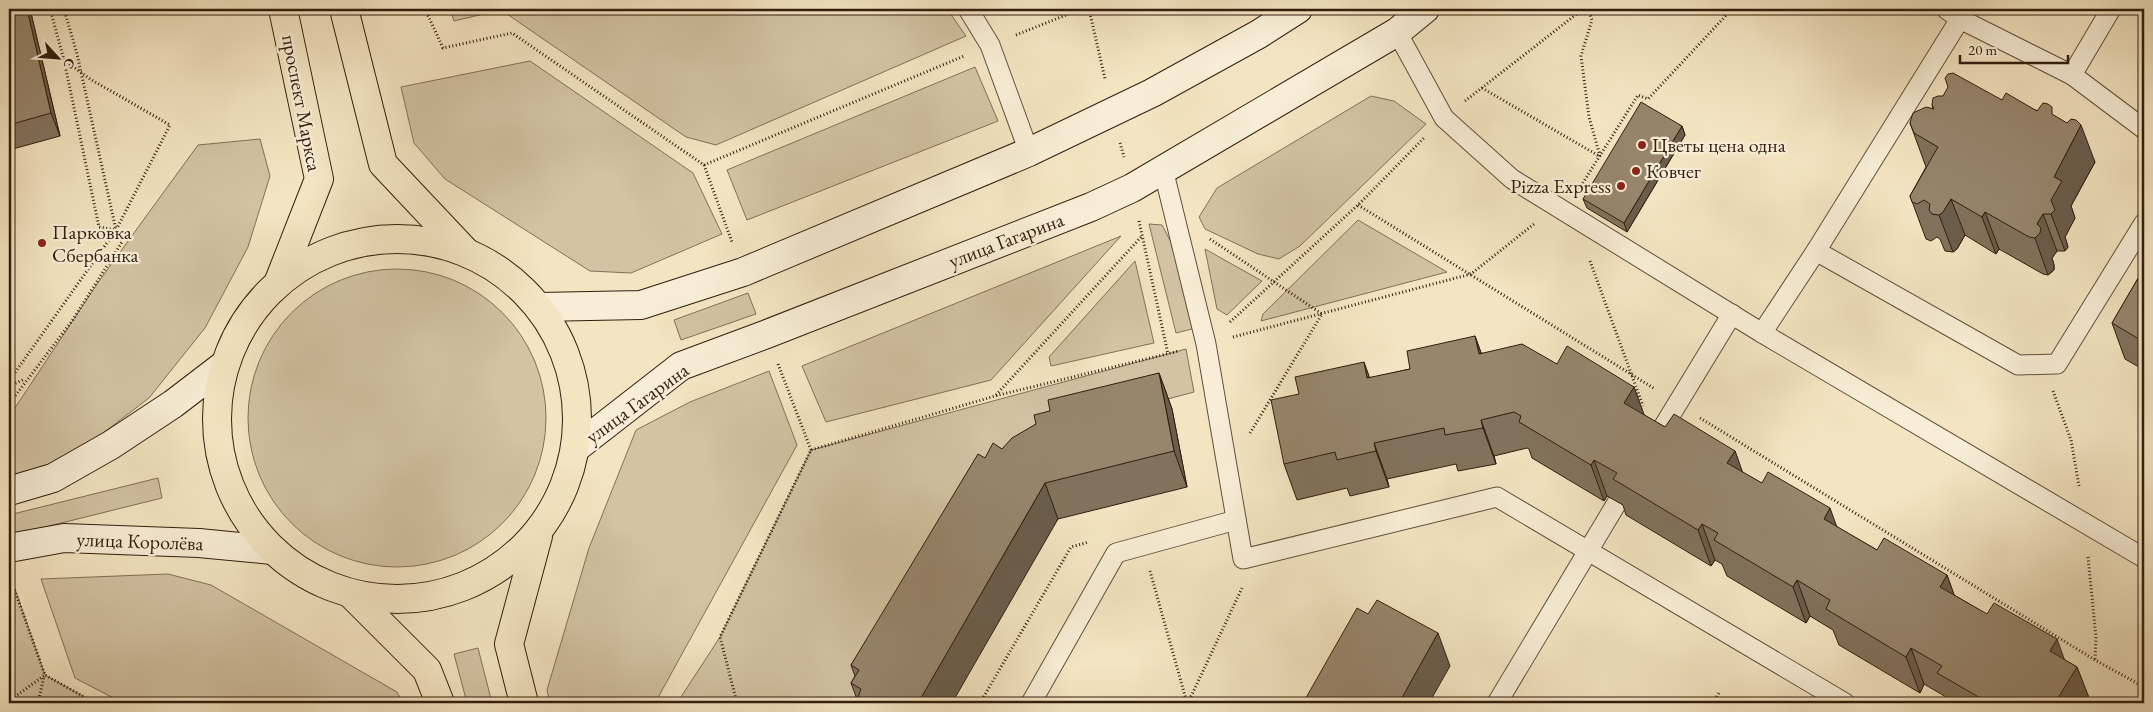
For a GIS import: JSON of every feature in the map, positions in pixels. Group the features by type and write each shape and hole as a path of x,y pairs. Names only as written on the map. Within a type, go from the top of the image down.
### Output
{"main road":[{"name":"проспект Маркса","path":"279,281 319,179 283,9"},
{"path":"344,9 383,164 465,250 506,274 539,307 565,351 576,400 577,447 562,495 538,536 509,644 524,703"},
{"path":"539,307 641,305 743,272 1029,152 1152,93 1259,34 1298,9"},
{"name":"улица Гагарина","path":"577,447 681,366 1091,207 1132,188 1397,32 1426,9"},
{"path":"465,250 417,238 367,239 320,254 279,281 245,319 224,365 216,415 221,464 240,510 272,550 308,577 351,594 400,600 449,592 490,572 538,536"},
{"path":"9,491 53,478 111,445 173,404 224,365"},
{"name":"улица Королёва","path":"9,548 64,538 199,543 272,550"},
{"path":"351,594 427,670 440,703"}],"lane":[{"path":"968,9 990,45 1029,152"},
{"path":"2072,75 2111,9"},
{"path":"1762,334 1816,251 1953,14 2072,75 2144,129"},
{"path":"1397,32 1444,118 1512,179 1762,334 2144,558"},
{"path":"1163,170 1206,344 1244,559 1497,496 1588,552 1846,703"},
{"path":"1816,251 2018,365 2058,364 2144,223"},
{"path":"1497,703 1676,403 1732,314"},
{"path":"1031,703 1116,553 1236,520"}],"path":[{"path":"50,9 64,60 99,228 116,230"},
{"path":"9,404 72,320 122,242 116,230 77,54 64,9"},
{"path":"425,9 443,48 512,33 704,165 743,272"},
{"path":"704,165 990,45 1081,9"},
{"path":"1206,344 1358,205 1444,118 1583,9"},
{"path":"1588,9 1592,20 1581,56 1589,117 1600,156"},
{"path":"811,450 995,396 1206,344 1471,274 1539,220 1552,204 1576,194 1638,95 1648,99 1732,9"},
{"path":"9,381 116,230 170,125 90,79 64,60"},
{"path":"1482,88 1600,156"},
{"path":"1358,205 1676,403 2144,688"},
{"path":"1180,236 1200,233 1322,314"},
{"path":"995,396 1142,236"},
{"path":"1590,260 1646,413 1661,430"},
{"path":"1224,451 1242,447 1322,314"},
{"path":"737,703 720,637 811,450 767,334"},
{"path":"9,386 26,379"},
{"path":"1143,545 1187,703"},
{"path":"1187,703 1258,556"},
{"path":"9,572 45,675 38,703"},
{"path":"9,701 45,675"},
{"path":"45,675 95,703"},
{"path":"1713,703 1719,693"}],"shaded area":[{"path":"450,9 947,9 966,36 716,145 686,137 501,10 454,21"},
{"path":"530,61 693,173 722,234 631,273 590,271 445,179 414,143 401,87"},
{"path":"975,67 998,121 747,220 727,170"},
{"path":"1371,96 1394,101 1426,124 1300,246 1279,259 1258,254 1205,229 1199,217 1217,188"},
{"path":"260,139 270,176 248,247 205,328 149,398 98,437 52,463 9,477 9,417 99,281 198,145"},
{"path":"1358,220 1447,272 1261,321 1263,314"},
{"path":"1149,224 1162,225 1175,250 1196,328 1176,333"},
{"path":"1121,236 991,380 826,422 802,366"},
{"path":"1205,249 1262,281 1227,315 1217,309"},
{"path":"1135,261 1154,343 1051,366 1049,357"},
{"path":"397,269 426,272 454,280 480,294 512,323 535,361 543,389 546,418 543,447 535,475 521,501 492,533 454,556 426,564 397,567 368,564 340,556 314,542 282,513 259,475 251,447 248,418 251,389 259,361 273,335 302,303 340,280 368,272"},
{"path":"748,293 756,314 681,340 674,320"},
{"path":"1186,349 1194,392 1052,430 989,478 852,703 677,703 720,637 811,450"},
{"path":"769,371 797,445 655,703 550,703 547,690 589,548 636,430 690,402"},
{"path":"158,478 162,498 9,536 9,515"},
{"path":"9,572 45,675 95,703 9,703"},
{"path":"168,574 211,585 397,692 403,703 123,703 75,678 41,579"},
{"path":"478,648 492,703 467,703 454,654"}],"building":[{"path":"9,9 27,9 51,113 9,125"},
{"path":"1953,73 2002,100 2006,93 2037,111 2043,103 2048,104 2052,107 2052,114 2067,123 2071,119 2076,120 2081,125 2054,177 2062,181 2051,200 2055,210 2051,214 2043,214 2037,224 2041,228 2040,233 2035,238 2029,237 1985,212 1982,217 1951,199 1939,215 1932,214 1929,210 1930,204 1924,200 1917,204 1912,202 1910,196 1938,147 1914,133 1910,123 1913,113 1926,107 1934,109 1932,105 1933,98 1943,96 1948,87 1945,78 1948,74"},
{"name":"Ковчег","path":"1641,102 1682,126 1624,223 1583,199"},
{"path":"2144,268 2144,342 2112,323"},
{"path":"1475,336 1479,354 1522,344 1557,364 1567,346 1634,387 1624,403 1665,427 1674,414 1735,451 1727,463 1762,483 1768,472 1830,508 1824,519 1877,550 1884,538 1947,575 1940,587 1987,614 1994,603 2057,639 2050,651 2077,667 2055,703 1989,703 1937,673 1942,666 1911,648 1906,657 1826,609 1830,600 1797,580 1793,587 1714,540 1718,533 1702,524 1698,530 1613,479 1617,473 1594,460 1591,465 1519,422 1521,416 1514,412 1481,420 1483,428 1445,435 1444,428 1374,443 1376,451 1337,460 1335,452 1284,464 1271,400 1299,394 1295,377 1364,362 1367,378 1410,369 1407,351"},
{"path":"1159,373 1174,451 1045,483 918,703 856,703 861,689 851,683 859,670 851,665 978,454 985,458 993,443 1002,449 1012,438 1036,424 1034,415 1050,411 1048,400"},
{"path":"1377,600 1438,633 1399,703 1303,703 1357,608 1368,614"}],"place":[{"name":"Цветы цена одна","path":"1642,145"},
{"name":"Ковчег","path":"1636,171"},
{"name":"Pizza Express","path":"1621,186"},
{"name":"Парковка Сбербанка","path":"42,243"}]}
